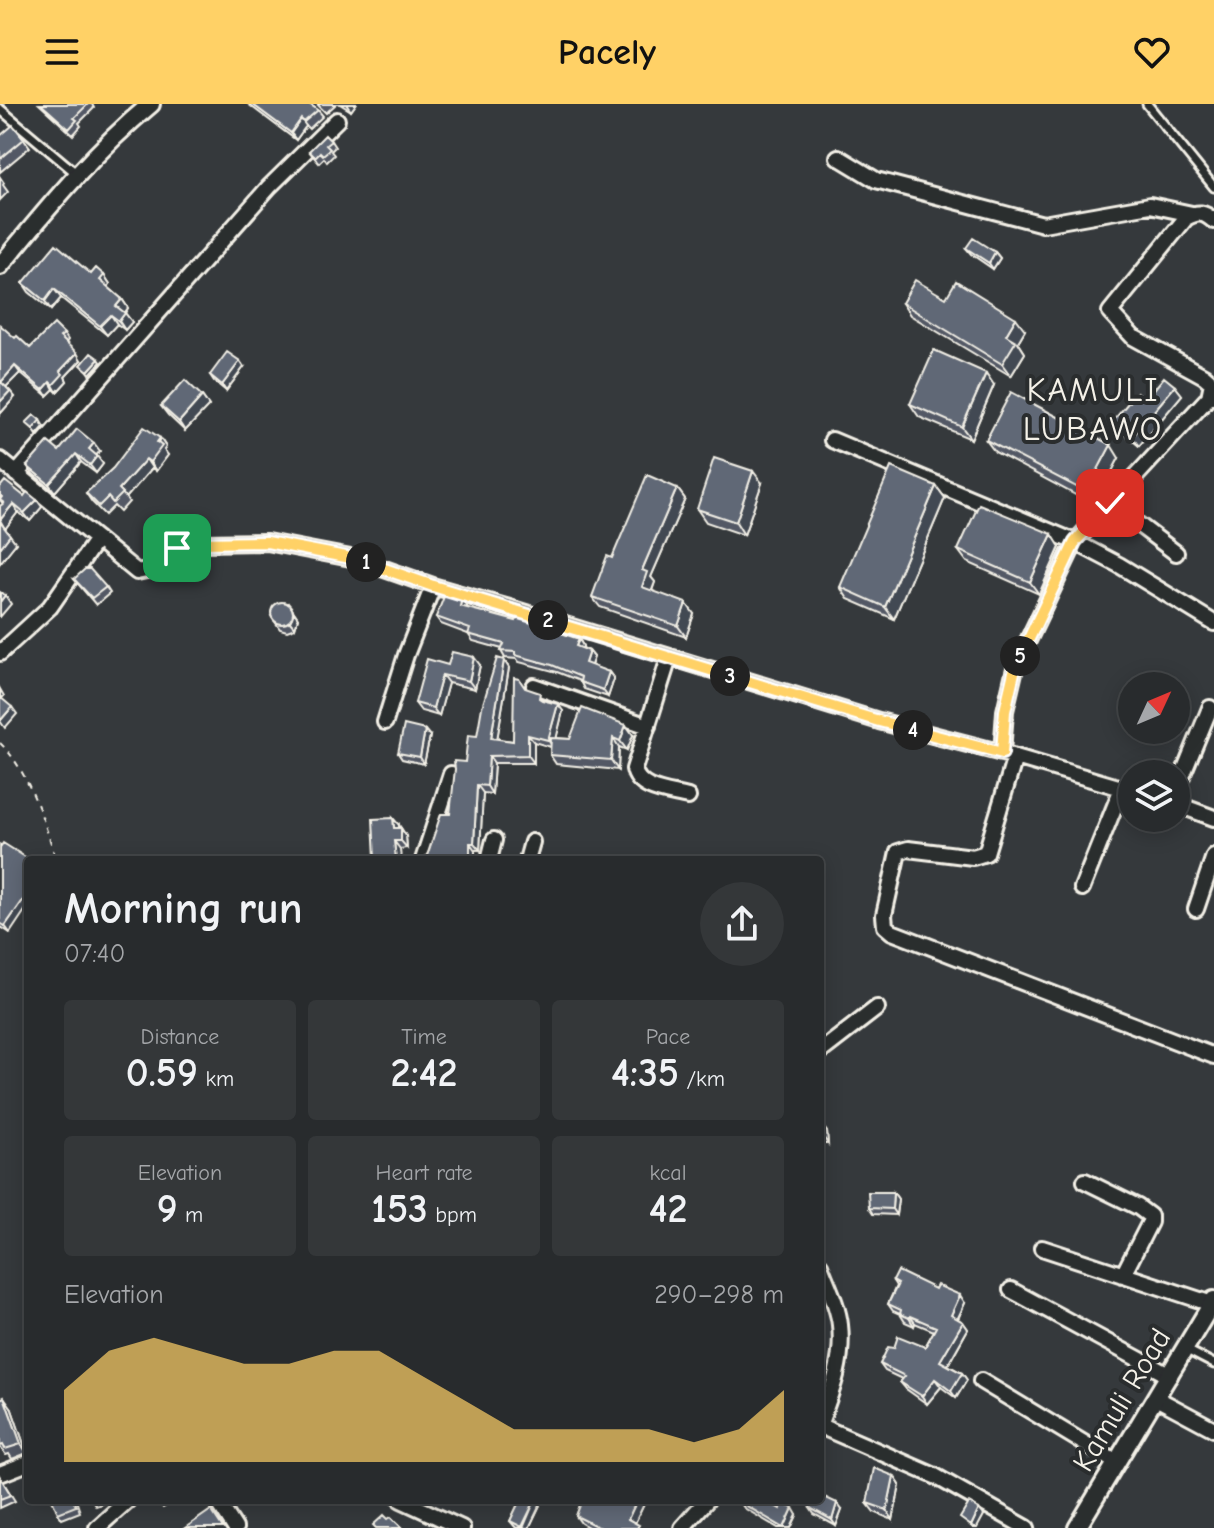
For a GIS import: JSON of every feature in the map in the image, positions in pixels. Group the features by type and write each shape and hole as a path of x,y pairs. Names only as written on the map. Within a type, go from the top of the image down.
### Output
{"street":[{"path":"0,266 77,174 124,126 151,104"},
{"path":"16,474 269,187 337,120"},
{"path":"838,157 876,180 1043,224 1150,205 1207,215 1214,221"},
{"path":"1192,214 1110,312 1133,337 1204,376 1212,383 1209,397 1075,542 1015,668 1005,711 1009,755 986,853 973,857 908,849 898,852 884,915 885,926 892,932 1214,1056"},
{"path":"832,440 1075,542 1214,623"},
{"path":"0,460 137,572 151,569 177,548 188,545 267,542 356,559 433,586 879,721 1118,787"},
{"path":"1110,503 1176,553"},
{"path":"0,653 50,607 97,539"},
{"path":"385,722 406,655 433,586"},
{"path":"669,658 634,769 635,776 643,785 688,797"},
{"path":"534,686 648,726"},
{"path":"1189,760 1210,708"},
{"path":"424,856 451,774"},
{"path":"1190,809 1214,818"},
{"path":"1082,888 1118,810"},
{"path":"490,856 494,840"},
{"path":"528,856 532,842"},
{"path":"1196,909 1214,856"},
{"path":"824,1048 877,1008"},
{"path":"1085,1181 1150,1216 1150,1222 1123,1275"},
{"path":"1042,1248 1213,1302"},
{"path":"824,1276 840,1322 841,1353 836,1380 824,1414"},
{"path":"1011,1290 1170,1376"},
{"name":"Kamuli Road","path":"1077,1528 1213,1302"},
{"path":"981,1381 1117,1463"},
{"path":"1156,1398 1214,1429"},
{"path":"824,1427 935,1476 1027,1528"},
{"path":"0,1474 24,1465"},
{"path":"97,1528 124,1504"},
{"path":"220,1504 235,1528"},
{"path":"410,1504 462,1528"},
{"path":"682,1528 703,1504"}],"lane":[{"path":"1147,104 1214,187"},
{"path":"0,109 77,174"},
{"path":"1185,1349 1214,1364"}],"path":[{"path":"0,743 31,791 55,856"}],"building":[{"path":"41,104 88,104 74,118 77,120 69,129"},
{"path":"252,104 309,104 318,110 304,122 301,119 291,133"},
{"path":"13,125 24,139 0,159 0,136"},
{"path":"325,135 331,141 326,145 330,149 315,157 309,151"},
{"path":"973,238 995,252 989,263 966,248"},
{"path":"56,244 91,274 96,268 104,275 100,280 122,299 116,306 125,313 119,321 111,315 100,326 54,289 45,301 23,283"},
{"path":"915,280 946,298 956,281 1016,318 1006,335 1016,341 1002,364 902,303"},
{"path":"54,324 64,334 60,337 77,353 60,371 63,374 43,390 15,366 1,382 10,391 0,402 0,325 30,348"},
{"path":"934,350 986,373 962,427 910,404"},
{"path":"227,352 240,361 222,385 210,375"},
{"path":"91,353 99,359 88,371 81,365"},
{"path":"1164,377 1175,386 1132,437 1113,421 1137,392 1146,399"},
{"path":"185,380 202,396 179,422 161,406"},
{"path":"1011,392 1111,445 1086,492 986,440"},
{"path":"34,415 40,420 33,429 26,423"},
{"path":"144,427 160,438 157,442 162,446 150,462 146,459 119,489 123,493 113,503 108,497 99,506 86,493 113,468"},
{"path":"77,429 94,443 89,449 97,456 90,465 76,454 49,484 27,466 48,442 59,451"},
{"path":"714,458 753,471 736,522 697,509"},
{"path":"891,467 936,486 885,607 840,587"},
{"path":"647,475 677,488 642,570 647,572 642,587 686,603 678,626 592,597 607,556 612,558"},
{"path":"5,481 24,496 27,492 37,500 24,513 13,504 0,520 0,506 4,503 0,500 0,487"},
{"path":"979,504 1052,534 1030,582 958,550"},
{"path":"0,522 10,535 0,548"},
{"path":"85,569 90,569 106,587 92,598 74,579"},
{"path":"445,594 462,599 460,606 516,621 519,616 579,639 576,646 589,651 585,663 609,672 603,690 580,682 581,677 552,665 515,655 515,652 501,651 504,644 468,634 470,629 436,617"},
{"path":"282,602 290,605 293,613 290,621 282,624 274,621 271,613 274,605"},
{"path":"452,652 474,657 469,681 442,675 433,708 415,703 427,659 448,665"},
{"path":"497,658 504,660 491,738 513,741 514,678 519,679 525,688 540,693 542,700 558,704 548,740 528,735 528,755 489,756 487,786 477,785 474,843 470,843 470,856 427,856 441,814 450,814 454,761 465,762 468,735 477,736"},
{"path":"0,697 12,707 0,721"},
{"path":"582,708 626,725 620,741 613,738 611,760 550,755 551,738 570,739"},
{"path":"404,725 425,730 420,757 398,753"},
{"path":"393,818 394,828 401,828 401,841 394,841 396,856 375,856 373,819"},
{"path":"3,843 24,856 24,899 5,926 0,923"},
{"path":"868,1192 893,1192 892,1209 869,1208"},
{"path":"898,1271 935,1289 937,1285 960,1295 951,1315 963,1322 940,1361 962,1373 951,1391 935,1379 922,1396 900,1382 905,1376 880,1364 888,1347 894,1348 898,1336 925,1347 936,1327 900,1314 901,1310 888,1304 898,1284 893,1281"},
{"path":"4,1397 21,1444 5,1449 3,1445 0,1446 0,1399"},
{"path":"874,1468 894,1476 887,1510 867,1503"},
{"path":"0,1477 11,1495 0,1499"},
{"path":"824,1497 837,1503 832,1520 810,1508 812,1504 824,1504"},
{"path":"969,1503 979,1509 971,1526 960,1518"},
{"path":"54,1504 76,1506 58,1513"},
{"path":"518,1504 533,1504 522,1527 510,1521"},
{"path":"580,1504 635,1504 628,1519 639,1525 637,1528 600,1528 576,1516"},
{"path":"743,1504 772,1504 780,1509 782,1504 793,1508 784,1528"},
{"path":"211,1510 223,1528 185,1528"},
{"path":"384,1515 388,1519 391,1517 402,1528 376,1528 373,1525"}],"district":[{"name":"KAMULI LUBAWO","path":"1093,410"}],"route":[{"path":"177,548 201,543 267,542 356,559 627,646 879,721 1002,753 1005,711 1015,668 1075,542 1110,503"}]}
